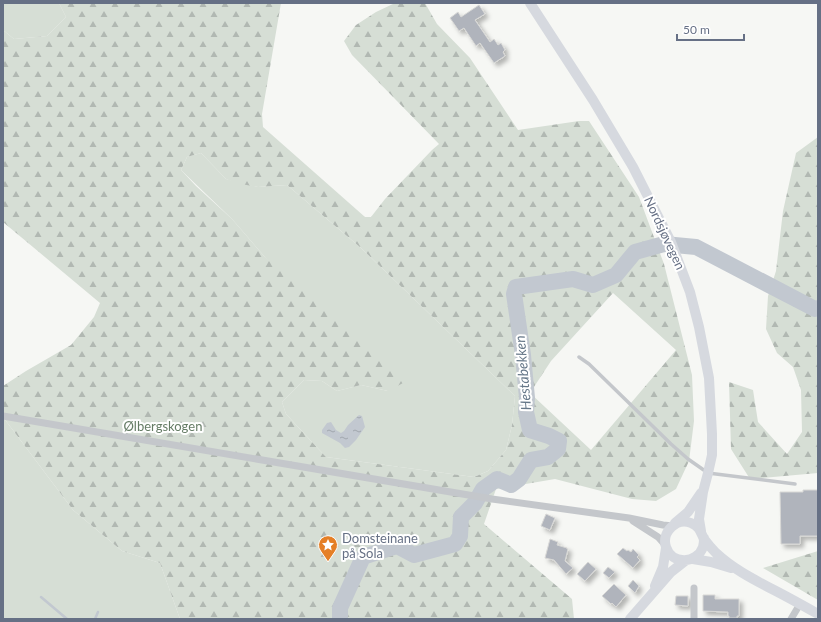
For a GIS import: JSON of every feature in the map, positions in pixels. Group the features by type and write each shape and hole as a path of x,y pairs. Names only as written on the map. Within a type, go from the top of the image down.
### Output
{"main road":[{"name":"Nordsjøvegen","path":"530,3 593,100 632,167 672,242 690,292 699,327 709,378 712,434 712,455 703,492 699,519 702,534"},
{"name":"Nordsjøvegen","path":"673,525 688,512 703,492"},
{"path":"651,596 663,567 666,547 665,539 668,531 673,525 681,522 689,522 696,525 716,552 735,569"},
{"path":"630,619 671,572 700,554 703,546 702,534"},
{"path":"666,547 670,555 677,559 711,562 735,569 818,614"}],"street":[{"path":"3,416 347,477 630,518 663,525 673,525"},
{"path":"630,518 658,537 666,547"},
{"path":"694,588 694,619"},
{"path":"791,619 800,604"}],"lane":[{"path":"579,357 589,364 671,444 688,459 708,473 795,484"}],"green space":[{"path":"3,3 59,3 66,17 47,36 14,39 3,30"},
{"name":"Ølbergskogen","path":"59,3 281,3 262,114 263,127 365,217 371,217 385,199 439,144 352,55 344,41 356,25 376,12 395,3 425,3 437,24 470,58 518,130 579,121 589,121 639,197 664,264 692,375 694,421 689,461 676,489 656,501 632,499 555,479 496,489 484,524 572,599 574,619 180,619 160,563 122,551 73,510 3,417 3,386 71,345 94,317 100,303 3,222 3,30 14,39 47,36 66,17","holes":["201,153 226,179 236,183 258,187 287,185 361,248 515,396 512,425 506,450 488,471 474,477 326,457 286,414 282,402 304,380 322,381 337,391 361,385 388,391 403,383 401,378 264,256 232,219 181,170 187,157","613,293 676,350 591,450 530,393 551,361"]},
{"path":"818,137 818,473 750,479 731,449 729,382 753,390 758,422 787,454 802,432 801,390 793,367 777,353 766,329 768,296 776,271 783,211 796,153"},
{"path":"201,153 226,179 258,187 287,185 361,248 515,396 512,425 506,450 488,471 474,477 326,457 286,414 282,402 304,380 322,381 337,391 361,385 388,391 232,219 181,170 187,157"},
{"path":"3,417 73,510 122,551 160,563 180,619 3,619"},
{"path":"818,551 818,600 763,568"}],"water":[{"path":"359,415 362,416 365,427 349,447 345,448 340,443 322,433 322,430 327,423 331,422 336,430 341,433"}],"building":[{"path":"479,5 485,14 475,20 490,42 494,39 498,45 501,43 505,50 503,52 505,56 494,63 480,43 476,46 464,28 459,31 450,18 458,12 461,17"},
{"path":"803,490 818,490 818,536 800,536 800,544 781,544 780,492 803,492"},
{"path":"546,514 555,518 550,530 541,526"},
{"path":"550,539 558,542 557,545 568,549 565,561 573,568 566,574 554,560 545,558"},
{"path":"623,548 631,552 633,549 639,555 637,557 640,560 633,568 617,554"},
{"path":"588,562 596,569 585,581 577,574"},
{"path":"608,567 615,572 609,578 603,573"},
{"path":"633,580 639,586 635,593 628,586"},
{"path":"614,584 626,595 616,607 602,596"},
{"path":"703,595 715,595 715,599 739,599 739,616 737,616 737,618 729,618 728,612 703,611"},
{"path":"676,596 688,596 688,606 675,605"}],"waterway":[{"name":"Hestabekken","path":"340,619 340,608 363,557 397,546 414,555 455,544 460,536 461,517 475,503 483,489 497,479 511,485 519,479 531,460 548,457 558,449 559,441 530,430 526,412 527,398 523,355 514,294 516,287 573,279 593,285 616,275 635,252 664,244 696,247 815,309 818,308"},
{"path":"41,597 67,619"},
{"path":"95,619 98,612"}],"place":[{"name":"Domsteinane på Sola","path":"328,562"}]}
